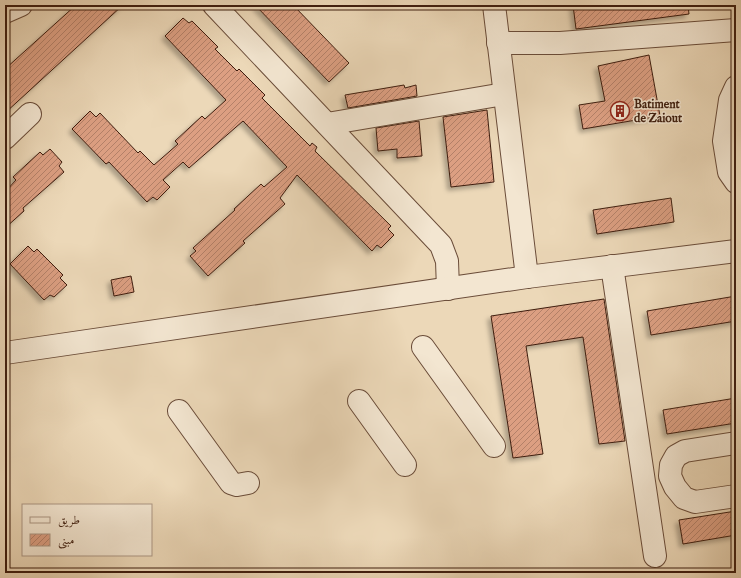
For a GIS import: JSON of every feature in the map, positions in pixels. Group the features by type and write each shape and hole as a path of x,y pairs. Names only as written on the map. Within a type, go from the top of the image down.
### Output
{"street":[{"path":"5,12 21,5"},
{"path":"214,5 442,245 447,261 448,289"},
{"path":"494,5 527,277"},
{"path":"498,43 560,43 736,30"},
{"path":"736,87 730,100 724,141 729,172 736,182"},
{"path":"327,124 504,94"},
{"path":"5,138 30,114"},
{"path":"9,348 527,277 736,251"},
{"path":"612,266 655,556"},
{"path":"423,347 494,446"},
{"path":"360,400 405,465"},
{"path":"179,411 230,482 234,484 248,483"},
{"path":"736,444 685,451 676,456 671,465 670,476 675,487 684,498 695,502 736,496"}],"building":[{"path":"76,5 123,5 5,113 5,69"},
{"path":"255,5 293,5 349,63 329,82"},
{"path":"573,5 688,5 689,14 576,29"},
{"path":"183,18 189,23 192,21 218,47 215,49 237,71 239,69 265,95 262,98 310,146 312,143 317,147 315,151 391,226 388,229 394,235 381,248 377,245 372,251 297,175 280,198 285,204 243,241 245,243 208,276 190,256 196,251 193,248 261,184 264,187 287,167 243,121 189,168 183,162 163,180 170,187 157,200 153,197 147,202 109,162 106,164 72,129 90,111 96,117 100,113 138,153 140,151 154,165 178,144 175,141 202,116 205,119 226,100 165,36"},
{"path":"649,55 660,116 583,129 579,105 605,101 598,66"},
{"path":"404,85 405,88 416,85 417,96 348,108 345,95"},
{"path":"487,110 494,182 451,187 443,117"},
{"path":"419,121 422,156 397,158 397,149 378,151 376,128"},
{"path":"50,149 62,162 59,166 64,172 23,208 24,211 5,228 5,192 16,180 13,177 40,152 43,155"},
{"path":"671,198 674,222 597,234 593,210"},
{"path":"28,246 34,252 37,249 63,275 60,278 67,285 54,297 50,295 44,300 10,264"},
{"path":"131,276 134,292 114,296 111,280"},
{"path":"736,296 736,321 651,335 647,311"},
{"path":"604,299 625,441 599,444 583,337 526,346 543,454 513,458 491,316"},
{"path":"736,398 736,423 667,434 663,410"},
{"path":"736,511 736,535 683,544 679,520"}],"place":[{"name":"Batiment de Zaiout","path":"620,111"}]}
